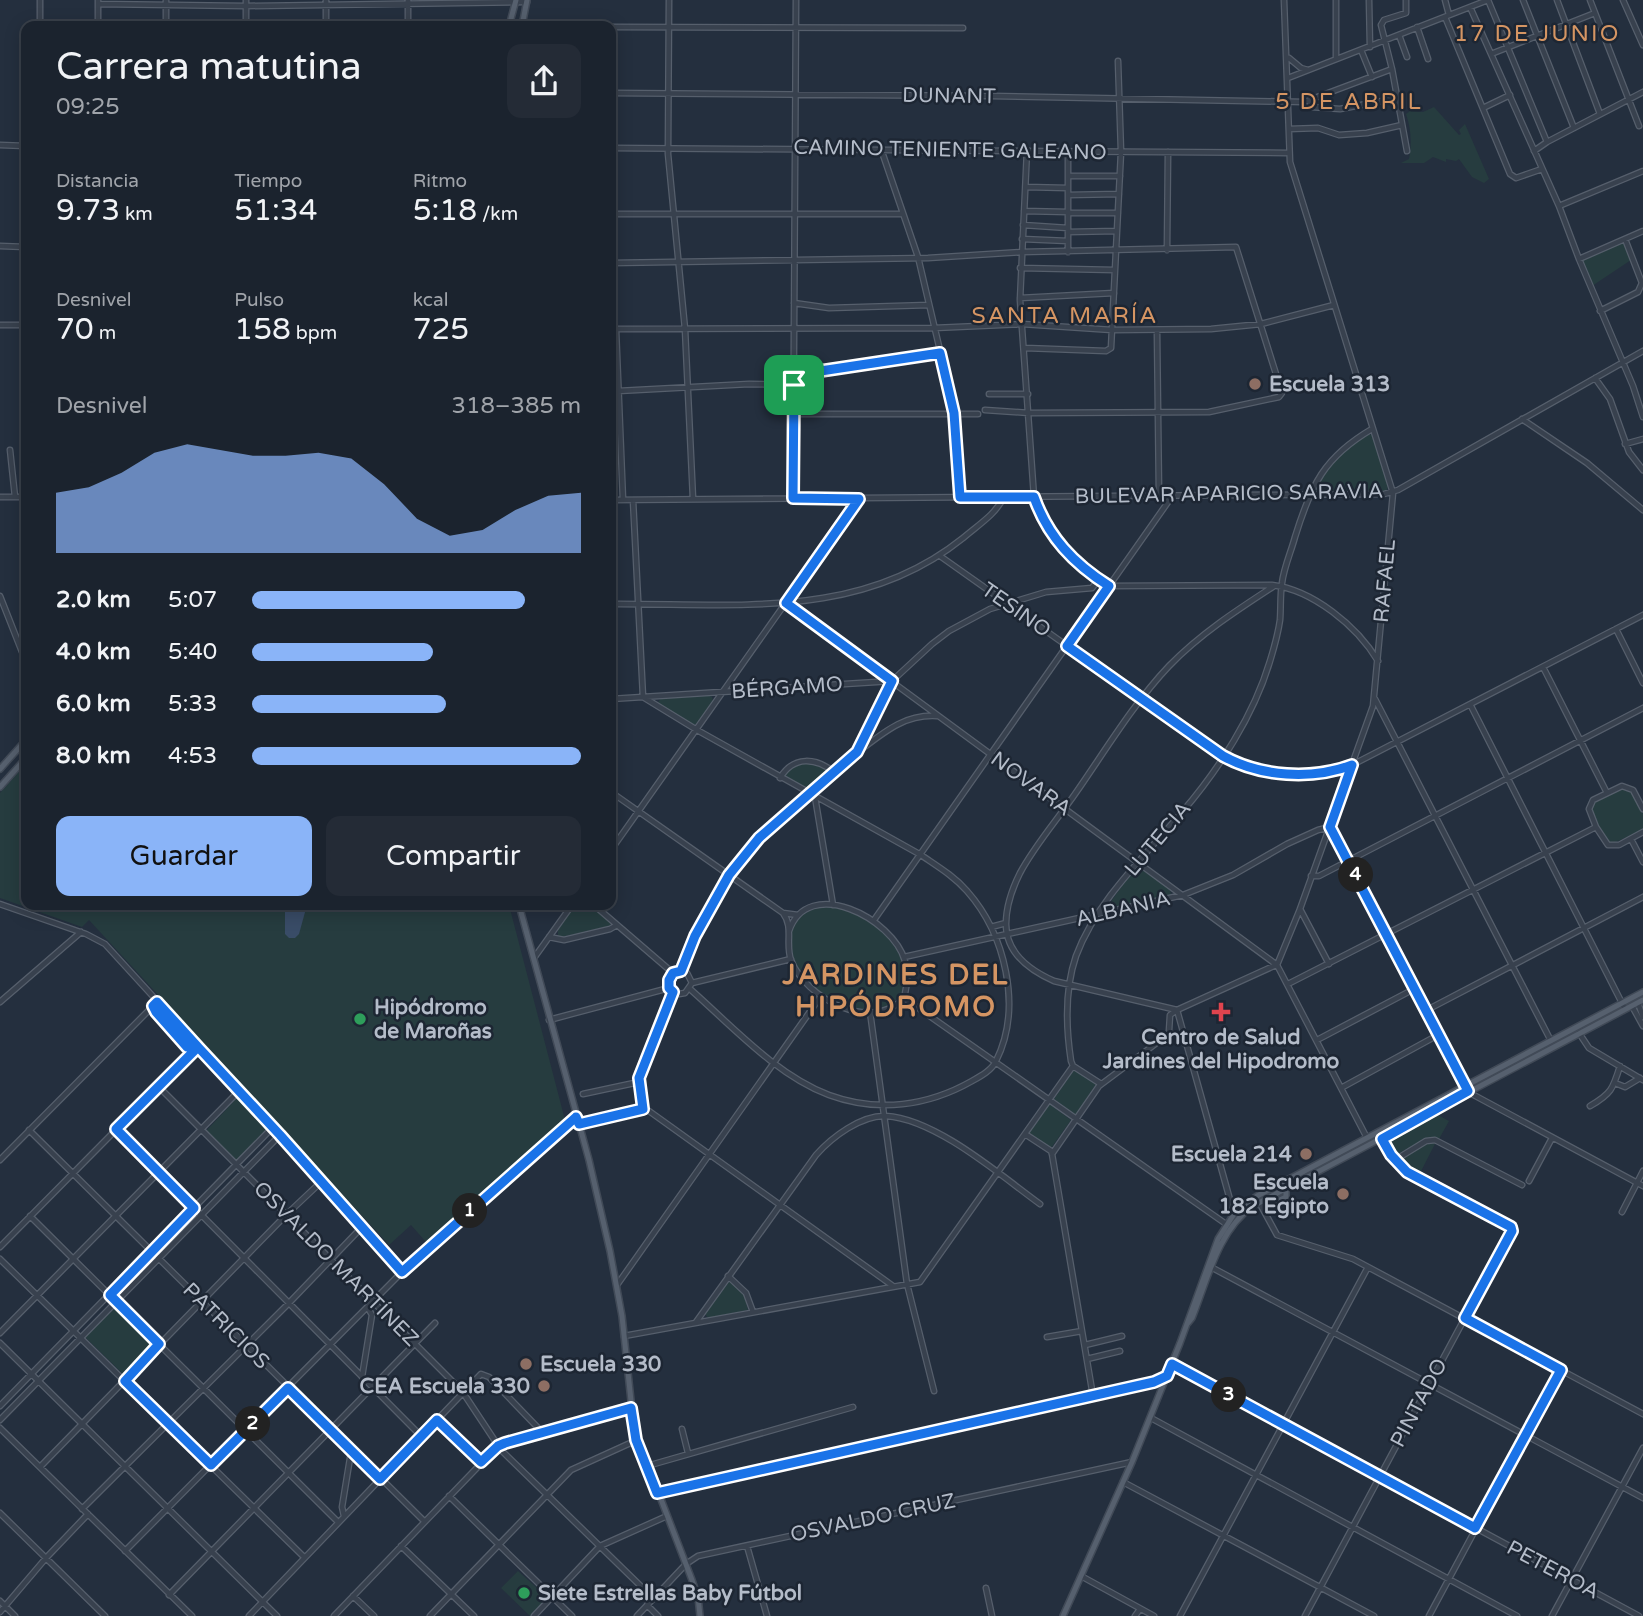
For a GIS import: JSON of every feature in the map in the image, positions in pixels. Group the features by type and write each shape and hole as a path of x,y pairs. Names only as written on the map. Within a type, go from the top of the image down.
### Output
{"main road":[{"path":"510,21 516,1"},
{"path":"523,21 527,1"},
{"path":"0,769 21,746"},
{"path":"0,787 21,764"},
{"path":"520,910 579,1124 617,1285 636,1440 686,1564 698,1597 700,1616"},
{"path":"1211,1266 1226,1224 1249,1200 1382,1139 1579,1032 1643,992"},
{"path":"1285,1185 1549,1039 1623,1006 1638,1003"},
{"path":"1063,1616 1124,1482 1188,1323 1188,1317 1223,1242 1235,1222 1261,1201 1272,1203 1287,1195 1285,1185"}],"street":[{"path":"40,0 40,21"},
{"path":"669,0 668,148 685,329 693,499"},
{"path":"793,498 796,0"},
{"name":"RAFAEL","path":"1277,965 1300,909 1375,698 1393,493 1292,167 1289,153 1284,0"},
{"path":"1336,0 1336,59"},
{"path":"1369,0 1370,47"},
{"path":"1406,0 1406,13 1382,22 1407,151"},
{"path":"1445,0 1447,16 1513,177 1542,169"},
{"path":"1288,78 1488,0 1547,142"},
{"path":"1523,0 1574,128"},
{"path":"1557,0 1600,114"},
{"path":"1590,0 1639,126"},
{"path":"1623,0 1643,45"},
{"path":"408,1 408,21"},
{"path":"98,21 98,2 527,1"},
{"path":"166,2 166,21"},
{"path":"326,2 326,21"},
{"path":"246,3 246,21"},
{"path":"1470,7 1559,206 1643,417"},
{"path":"1491,54 1595,13"},
{"path":"616,27 963,28"},
{"path":"1417,27 1428,58"},
{"path":"1399,35 1407,57"},
{"path":"1361,50 1372,77"},
{"path":"1287,57 1297,66 1308,70"},
{"path":"1025,348 1106,351 1111,348 1121,152 1118,61"},
{"path":"1392,69 1309,101 1312,107 1328,110 1398,98"},
{"path":"1534,151 1643,92"},
{"name":"DUNANT","path":"616,93 1309,101"},
{"path":"1483,108 1510,95"},
{"path":"1289,129 1318,128 1334,135 1346,135 1402,125"},
{"path":"0,145 21,146"},
{"name":"CAMINO TENIENTE GALEANO","path":"616,148 1289,153"},
{"path":"881,149 918,257 954,413 960,497"},
{"path":"1027,150 1020,298 1034,497 1046,526 1062,549 1109,586 1278,585 1304,595 1337,616 1357,634 1378,662"},
{"path":"1068,151 1068,251"},
{"path":"1167,250 1168,152"},
{"path":"1559,206 1643,171"},
{"path":"1068,176 1120,176"},
{"path":"1026,187 1068,188"},
{"path":"1068,195 1119,194"},
{"path":"1024,211 1118,213"},
{"path":"616,214 902,214"},
{"path":"1023,225 1068,230 1117,231"},
{"path":"1579,259 1643,231"},
{"path":"1022,239 1068,241"},
{"path":"1600,311 1642,288 1625,239"},
{"path":"0,247 21,247"},
{"path":"616,263 1236,247 1282,393 1279,397 1209,412 1029,413 985,410"},
{"path":"1020,268 1115,270"},
{"path":"1020,298 1114,293"},
{"path":"794,303 847,308 929,305"},
{"path":"616,329 794,330 1022,324 1157,331 1261,324 1334,304"},
{"path":"0,326 21,325"},
{"path":"1157,331 1159,496"},
{"name":"BULEVAR APARICIO SARAVIA","path":"616,500 1393,493 1643,351"},
{"path":"794,375 940,353"},
{"path":"616,366 624,500"},
{"path":"1595,378 1609,399 1625,444 1643,470"},
{"path":"618,391 749,384 794,385"},
{"path":"989,394 1028,394"},
{"path":"794,414 978,414"},
{"path":"1522,419 1587,463 1643,510"},
{"name":"LUTECIA","path":"1073,1066 1068,1018 1070,984 1077,955 1098,915 1138,862 1185,809 1223,756 1251,708 1268,667 1280,619 1278,585 1309,495 1330,461 1345,446 1372,429"},
{"path":"1625,444 1643,439"},
{"path":"10,450 15,497"},
{"path":"874,919 1173,495"},
{"path":"0,497 21,497"},
{"path":"616,604 786,603 826,599 864,590 909,573 940,556 993,513 1004,497"},
{"path":"616,843 859,499"},
{"path":"633,500 643,697 948,873 981,910 990,927 1007,980 1009,1007 1007,1026 996,1063 983,1074 941,1096 911,1104 883,1106 828,1095 805,1083 775,1063 690,989"},
{"name":"TESINO","path":"940,556 1223,756 1252,769 1288,774 1318,773 1352,765 1643,615"},
{"path":"857,752 892,681 950,631 1006,603 1046,592 1092,588 1099,579"},
{"path":"1251,585 1254,599"},
{"path":"1177,1010 1054,981 1030,968 1012,949 1007,935 1006,923 1012,894 1019,875 1141,698 1170,666 1210,629 1278,585"},
{"path":"0,596 21,649"},
{"name":"NOVARA","path":"786,603 1277,965"},
{"path":"1616,629 1643,683"},
{"path":"1543,667 1606,793"},
{"name":"BÉRGAMO","path":"616,699 892,681"},
{"path":"1375,698 1549,1039"},
{"path":"1470,704 1623,1006"},
{"path":"1311,876 1319,876 1349,861 1643,708"},
{"path":"681,971 695,936 729,875 759,838 857,752 902,721 915,717 939,716"},
{"path":"780,778 790,766 804,760 819,762 834,772"},
{"path":"1642,805 1633,790 1627,786 1619,786 1593,800 1590,811 1603,840 1610,845 1619,845 1643,832"},
{"path":"616,796 783,913 787,918 791,959 805,981 821,996 847,1009 870,1012 891,1007 904,998 907,979 904,957 896,942 874,919 833,905 811,908 799,915 789,931"},
{"path":"815,796 833,905"},
{"path":"1330,827 1468,1091 1643,1186"},
{"name":"ALBANIA","path":"904,957 1183,895 1233,875 1287,844 1330,827"},
{"path":"1288,984 1596,827"},
{"path":"1631,839 1643,862"},
{"path":"1425,1011 1643,897"},
{"path":"0,904 80,932 105,944 155,1004 273,1127 402,1272"},
{"path":"1300,909 1329,964"},
{"path":"533,960 568,910"},
{"path":"600,910 673,973"},
{"path":"783,913 799,915"},
{"path":"990,927 1006,923"},
{"path":"549,937 564,940 617,925"},
{"path":"0,1002 80,932"},
{"path":"530,948 542,945"},
{"path":"1000,953 1012,949"},
{"path":"692,983 791,959"},
{"path":"1168,1017 1177,1010 1277,965 1367,1139"},
{"path":"549,1020 671,990 682,994 690,989 692,983 689,975 681,971 673,973 669,980 671,990 639,1082 643,1109"},
{"path":"1317,1040 1414,989"},
{"path":"617,1285 821,996"},
{"path":"904,998 1226,1224"},
{"path":"1638,1003 1643,1017"},
{"path":"1638,1003 1643,1027"},
{"path":"0,1160 155,1004"},
{"path":"1156,1006 1168,1017 1168,1027 1163,1039"},
{"path":"1177,1010 1234,1214"},
{"path":"870,1012 907,1284 934,1391"},
{"path":"1168,1027 1174,1037 1186,1045"},
{"path":"1052,1154 1101,1084 1163,1039 1174,1037 1182,1030"},
{"path":"1579,1032 1589,1048 1642,1079"},
{"path":"1342,1088 1438,1035"},
{"path":"0,1247 198,1047"},
{"path":"624,1336 920,1282 1073,1066 1101,1084"},
{"path":"1591,1106 1607,1096 1615,1083 1620,1066"},
{"path":"1615,1083 1625,1087 1642,1079"},
{"path":"583,1094 639,1082"},
{"name":"OSVALDO MARTÍNEZ","path":"158,1086 462,1391 498,1446 653,1598"},
{"path":"0,1333 239,1091"},
{"path":"579,1124 643,1109 649,1111 894,1287"},
{"path":"696,1323 816,1155 834,1137 863,1122 884,1116 930,1129 950,1140 1040,1204"},
{"path":"125,1551 402,1272 576,1117"},
{"path":"0,1406 273,1127"},
{"path":"116,1129 421,1436"},
{"name":"PATRICIOS","path":"29,1130 424,1521"},
{"path":"1025,1134 1051,1150 1093,1396"},
{"path":"0,1420 280,1135"},
{"path":"1530,1181 1552,1138"},
{"path":"1382,1139 1395,1160 1426,1141 1434,1140 1522,1185"},
{"name":"PINTADO","path":"1305,1616 1512,1231 1511,1227 1415,1177 1395,1160"},
{"path":"1622,1212 1643,1171"},
{"path":"40,1467 321,1182"},
{"path":"1261,1201 1277,1235 1353,1259 1643,1414"},
{"path":"30,1216 338,1522"},
{"path":"82,1509 362,1227"},
{"path":"0,1259 304,1557"},
{"path":"1211,1266 1643,1498"},
{"path":"1181,1616 1368,1267"},
{"path":"728,1276 746,1293 752,1312"},
{"path":"362,1377 372,1315 368,1308"},
{"path":"170,1595 435,1323"},
{"path":"1047,1337 1082,1331"},
{"path":"1084,1345 1122,1336"},
{"path":"0,1343 277,1616"},
{"path":"1087,1359 1120,1352"},
{"name":"PETEROA","path":"1172,1364 1639,1616"},
{"path":"1429,1616 1561,1370"},
{"path":"249,1616 481,1374 489,1377 542,1433"},
{"path":"657,1493 1093,1396 1154,1382 1167,1376"},
{"path":"1154,1382 1160,1386 1161,1391"},
{"path":"647,1466 853,1407"},
{"path":"334,1616 498,1446 631,1408"},
{"path":"1150,1418 1517,1616"},
{"path":"437,1420 481,1462"},
{"path":"0,1428 192,1616"},
{"path":"682,1429 688,1453"},
{"path":"430,1616 575,1467 636,1440"},
{"path":"1552,1616 1643,1448"},
{"path":"344,1516 342,1507 351,1451"},
{"name":"OSVALDO CRUZ","path":"636,1616 686,1564 698,1556 1132,1462"},
{"path":"1124,1482 1374,1616"},
{"path":"449,1496 572,1616"},
{"path":"0,1513 105,1616"},
{"path":"0,1612 88,1514"},
{"path":"534,1616 600,1546 667,1516"},
{"path":"401,1546 474,1616"},
{"path":"747,1546 767,1616"},
{"path":"1081,1576 1154,1616"},
{"path":"986,1588 992,1616"},
{"path":"353,1596 374,1616"},
{"path":"0,1601 15,1616"},
{"path":"647,1605 658,1616"},
{"path":"1135,1616 1140,1609"}],"green space":[{"path":"1434,107 1459,135 1459,130 1465,124 1489,179 1484,183 1472,177 1459,159 1446,159 1446,162 1433,157 1424,163 1401,163 1409,159 1410,153 1410,130 1406,114 1410,111 1423,112"},
{"path":"1623,242 1631,260 1592,286 1582,259"},
{"path":"1367,434 1373,435 1387,490 1316,491 1328,465"},
{"path":"712,697 713,701 696,724 657,704 661,698"},
{"path":"814,762 827,771 816,785 810,788 807,789 786,776 794,765"},
{"name":"Hipódromo de Maroñas","path":"21,770 21,905 0,898 0,793"},
{"path":"1621,788 1632,792 1643,814 1643,830 1611,844 1605,839 1591,811 1594,802"},
{"path":"1138,867 1170,889 1171,895 1111,908 1110,903"},
{"name":"JARDINES DEL HIPÓDROMO","path":"821,907 841,908 859,914 882,930 892,941 900,955 905,983 900,995 890,1004 874,1009 852,1008 831,999 812,985 798,968 790,949 790,932 800,917"},
{"name":"Hipódromo de Maroñas","path":"34,910 510,910 565,1120 426,1242 411,1225 389,1245 89,920 82,927"},
{"path":"571,910 597,910 611,922 610,926 561,937 558,936 558,929"},
{"path":"1074,1070 1096,1084 1076,1115 1054,1099"},
{"path":"237,1098 242,1099 267,1129 236,1162 206,1131"},
{"path":"1049,1104 1071,1120 1051,1148 1028,1134"},
{"path":"1436,1114 1449,1121 1439,1139 1426,1139 1395,1155 1387,1142"},
{"path":"1433,1141 1436,1142 1418,1177 1399,1162 1399,1159"},
{"path":"729,1282 733,1282 744,1294 748,1310 708,1318 705,1314"},
{"path":"117,1306 155,1342 127,1375 85,1337"},
{"name":"Siete Estrellas Baby Fútbol","path":"518,1571 548,1598 530,1616 501,1588"}],"water":[{"path":"285,910 306,910 299,934 295,938 289,938 285,934"}],"place":[{"name":"Escuela 313","path":"1255,384"},
{"name":"Centro de Salud Jardines del Hipodromo","path":"1221,1012"},
{"name":"Hipódromo de Maroñas","path":"360,1019"},
{"name":"Escuela 214","path":"1306,1154"},
{"name":"Escuela 182 Egipto","path":"1343,1194"},
{"name":"Escuela 330","path":"526,1364"},
{"name":"CEA Escuela 330","path":"544,1386"},
{"name":"Siete Estrellas Baby Fútbol","path":"524,1593"}],"district":[{"name":"17 DE JUNIO","path":"1537,34"},
{"name":"5 DE ABRIL","path":"1349,102"},
{"name":"SANTA MARÍA","path":"1065,316"},
{"name":"JARDINES DEL HIPÓDROMO","path":"896,991"}],"route":[{"path":"794,385 793,498 859,499 786,603 892,681 857,752 759,838 722,885 695,936 681,971 673,973 669,980 668,985 673,992 639,1078 643,1109 579,1124 576,1117 402,1272 198,1047 187,1047 156,1012 153,1006 157,1002 198,1047 116,1129 194,1208 110,1295 159,1344 125,1381 211,1465 288,1388 380,1479 437,1420 481,1462 505,1443 631,1408 636,1440 657,1493 1154,1382 1167,1376 1172,1364 1475,1528 1561,1370 1465,1318 1512,1231 1511,1227 1407,1172 1399,1166 1382,1139 1468,1091 1330,827 1352,765 1318,773 1288,774 1252,769 1238,764 1067,646 1109,586 1062,549 1046,526 1034,497 960,497 954,413 940,353 794,375 794,385"}]}
